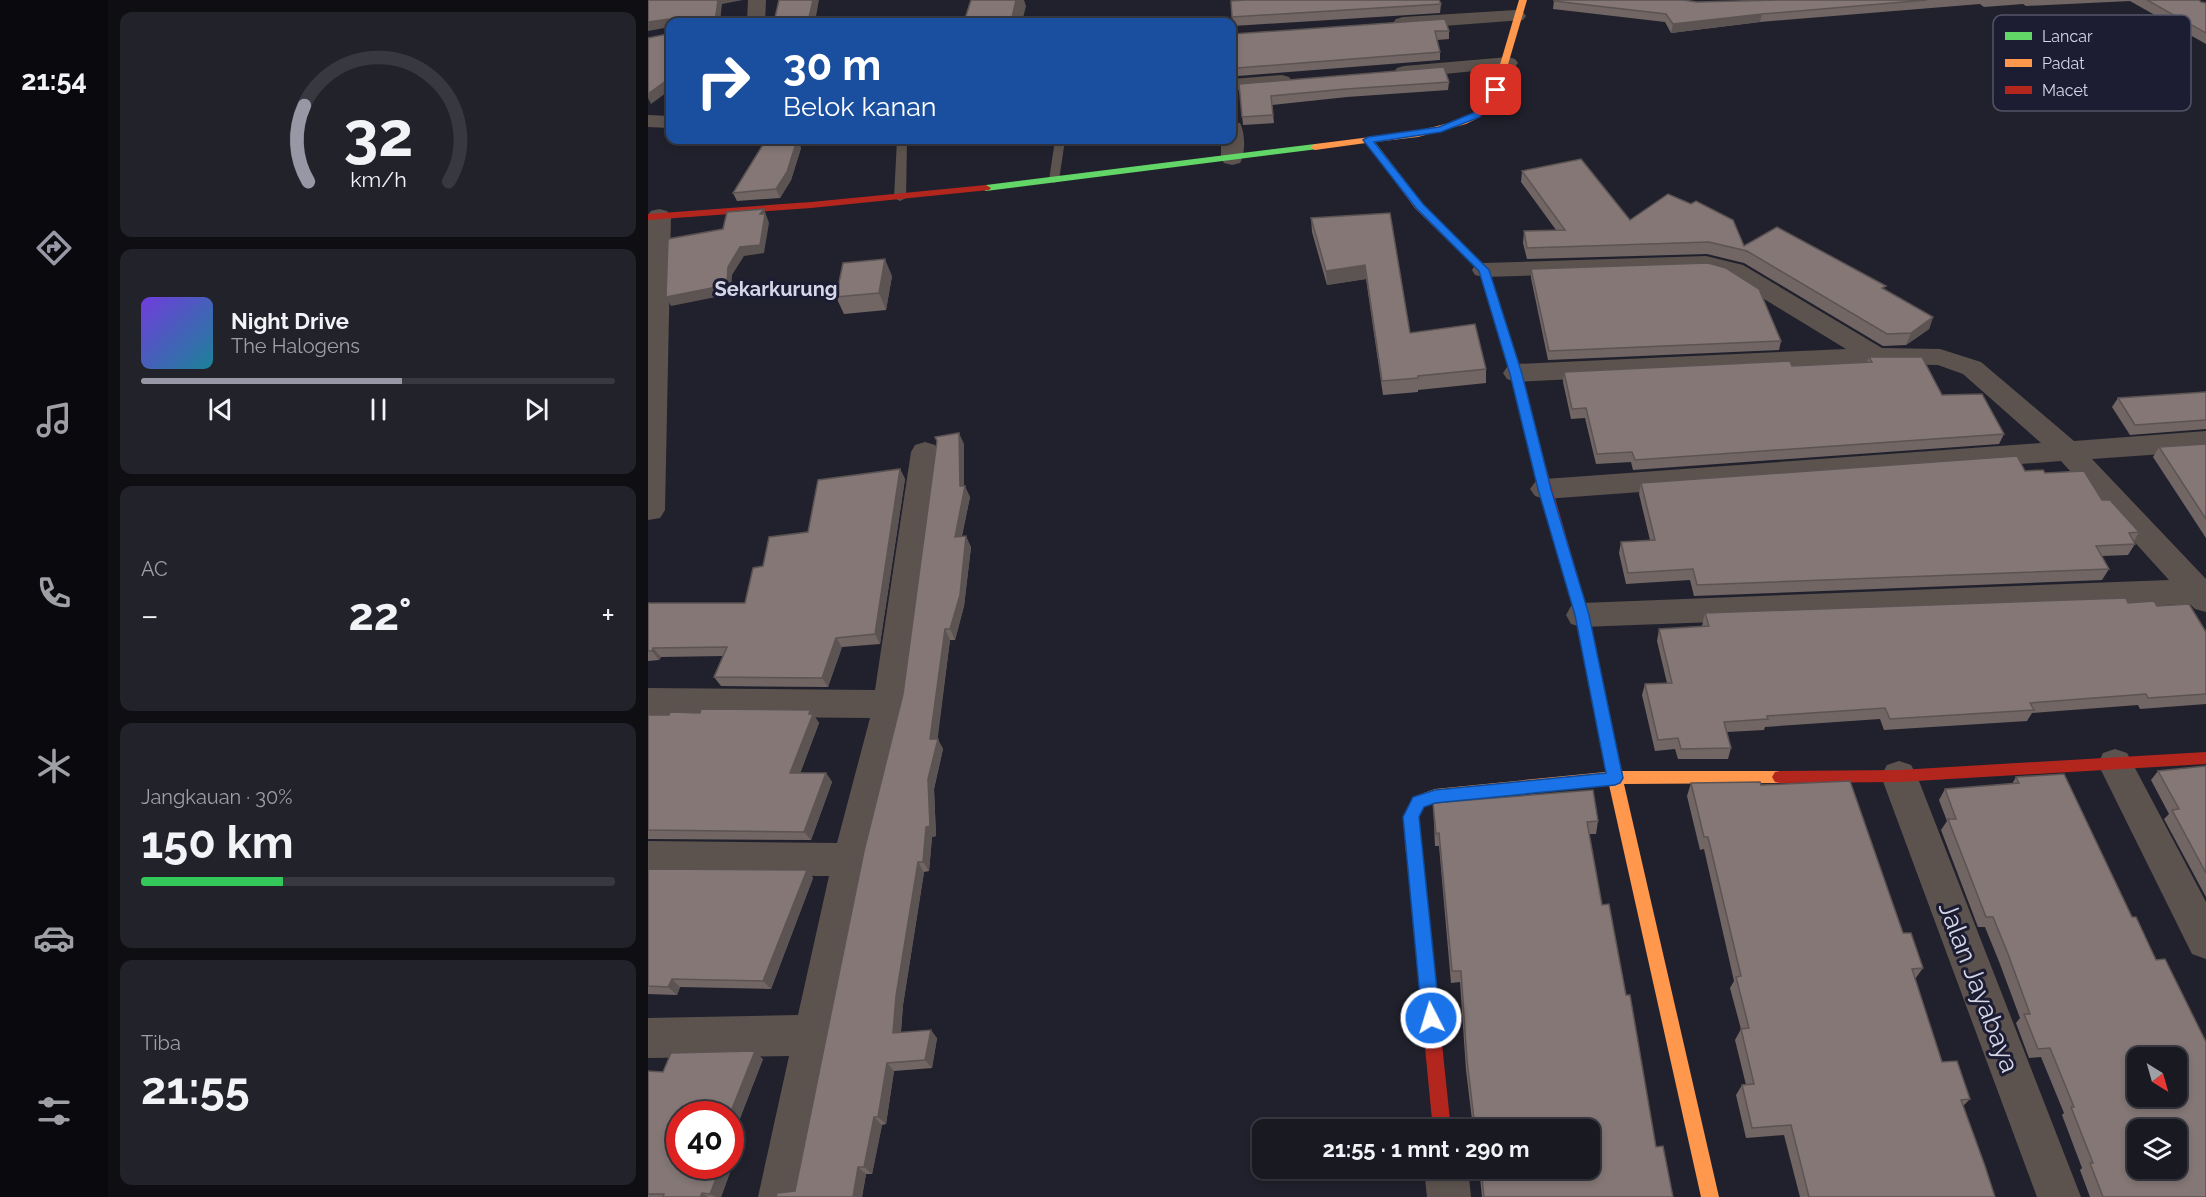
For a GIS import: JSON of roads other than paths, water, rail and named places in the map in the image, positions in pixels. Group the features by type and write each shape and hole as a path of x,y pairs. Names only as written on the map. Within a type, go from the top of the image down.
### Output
{"street":[{"path":"753,18 757,0"},
{"path":"650,510 654,217 900,198 1232,158 1441,129 1476,115 1496,90 1508,63 1520,8 1381,25"},
{"path":"1381,73 1508,63"},
{"path":"1236,85 1300,80"},
{"path":"648,120 666,122"},
{"path":"1368,140 1419,206 1484,270 1516,374 1545,489 1582,615 1615,778 1710,1197"},
{"path":"1232,144 1232,158"},
{"path":"1484,270 1706,263 1719,265 1734,270 1877,356"},
{"path":"1516,374 1877,356 1940,357 1972,368 2066,449 2204,594"},
{"path":"1545,489 2066,449 2206,441"},
{"path":"780,1197 851,860 890,704 925,452"},
{"path":"1582,615 2204,594"},
{"path":"648,702 890,704"},
{"path":"1441,1119 1411,817 1418,802 1435,796 1615,778 1899,776 2206,758"},
{"path":"2115,764 2206,941"},
{"name":"Jalan Jayabaya","path":"1899,776 2059,1197"},
{"path":"648,858 851,860"},
{"path":"648,1038 814,1035"},
{"path":"1447,1179 1449,1197"}],"lane":[{"path":"900,198 902,144"},
{"path":"1054,180 1059,144"}],"district":[{"name":"Sekarkurung","path":"776,289"}]}
